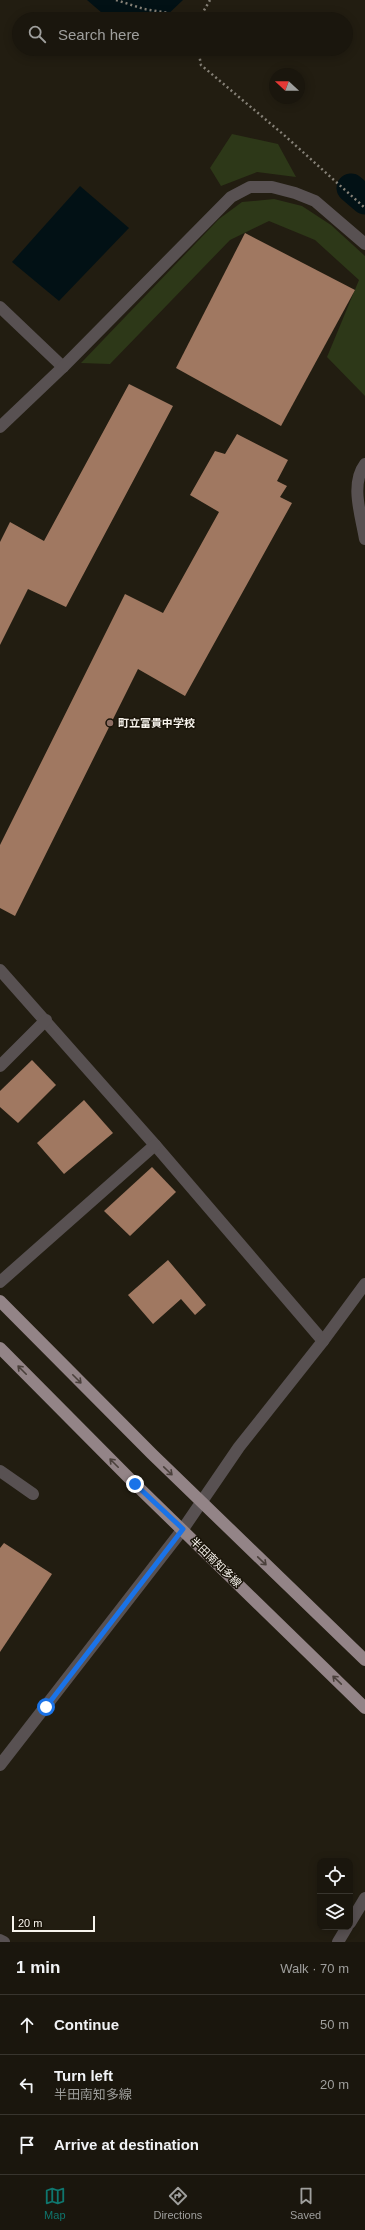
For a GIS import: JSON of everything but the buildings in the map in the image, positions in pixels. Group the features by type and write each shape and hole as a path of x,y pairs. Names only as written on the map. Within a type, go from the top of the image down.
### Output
{"main road":[{"path":"0,1301 200,1502 365,1660"},
{"name":"半田南知多線","path":"0,1348 135,1484 183,1529 365,1708"}],"street":[{"path":"0,427 63,367 231,197 250,188 272,187 315,201 365,244"},
{"path":"0,308 63,367"},
{"path":"365,464 358,479 358,501 365,539"},
{"path":"0,970 46,1020 155,1145 323,1341"},
{"path":"0,1066 46,1020"},
{"path":"0,1282 155,1145"},
{"path":"0,1766 183,1529 239,1447 323,1341 365,1284"},
{"path":"0,1471 33,1494"},
{"path":"353,1918 365,1898"},
{"path":"338,1942 346,1930"},
{"path":"0,1940 4,1942"}],"path":[{"path":"116,0 144,9 162,12"},
{"path":"203,12 210,0"},
{"path":"199,56 201,65 284,135 365,208"}],"green space":[{"path":"232,134 278,144 296,177 257,172 221,186 210,168"},
{"path":"274,199 302,206 331,225 365,256 365,396 327,357 359,280 315,240 269,221 230,240 110,364 81,363 219,219 242,202"}],"shaded area":[{"path":"87,0 183,0 170,12 101,12"},
{"path":"80,186 129,228 59,301 12,262"}],"waterway":[{"path":"351,188 365,200"}],"place":[{"name":"町立富貴中学校","path":"110,723"}],"route":[{"path":"46,1707 183,1529 135,1484"}]}
